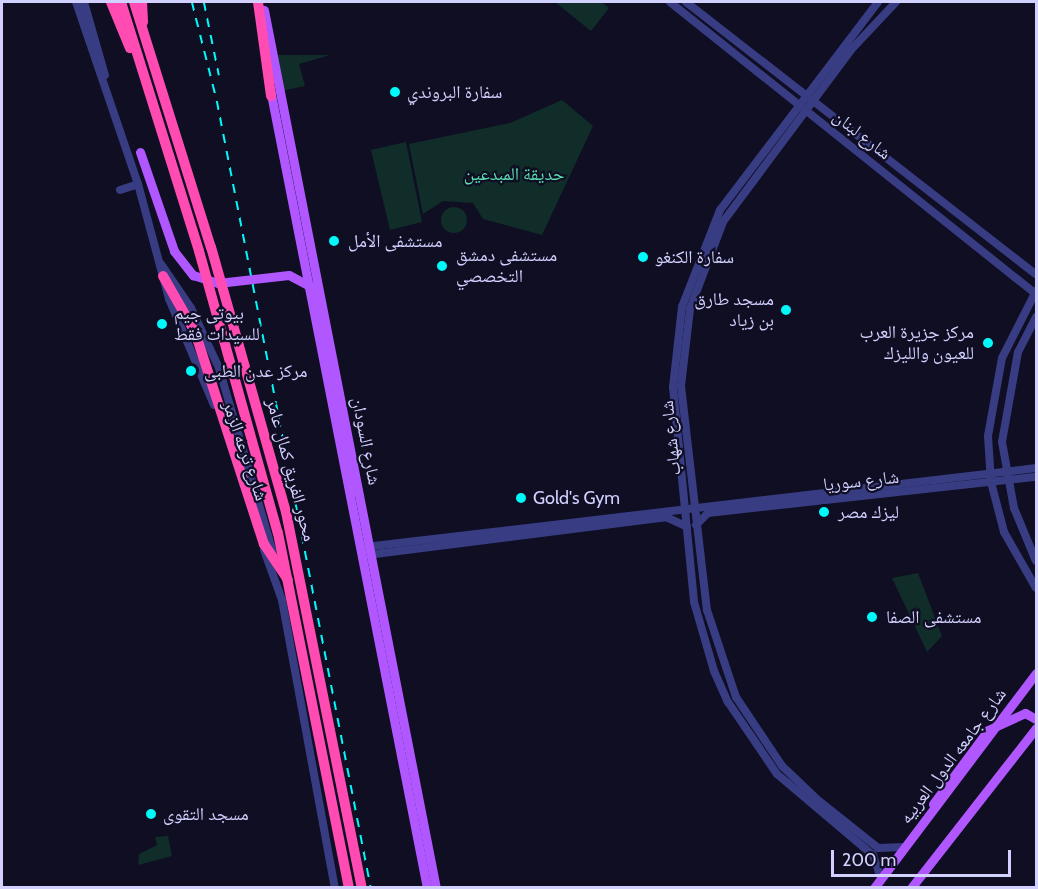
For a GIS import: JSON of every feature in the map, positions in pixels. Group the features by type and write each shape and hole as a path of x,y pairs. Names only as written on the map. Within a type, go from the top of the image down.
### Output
{"highway":[{"path":"111,2 138,56"},
{"name":"محور الفريق كمال عامر","path":"121,2 249,419 288,580 349,888"},
{"name":"محور الفريق كمال عامر","path":"134,2 286,512 362,888"},
{"path":"141,25 142,2"},
{"path":"260,2 271,72 271,96"},
{"path":"163,276 195,332 264,544 288,580"}],"main road":[{"name":"شارع السودان","path":"252,2 351,518 421,835 436,888"},
{"name":"شارع السودان","path":"260,2 371,551 421,835 427,888"},
{"path":"140,152 174,251 193,275 218,283 288,275 313,288 352,492 351,518"},
{"name":"شارع جامعه الدول العربيه","path":"874,888 1000,724 1036,673"},
{"path":"1000,724 1025,713 1036,719"},
{"path":"911,888 1036,729"}],"street":[{"name":"شارع ترعه الزمر","path":"76,2 138,184 163,276 282,600 335,888"},
{"path":"84,2 99,48 106,90"},
{"name":"شارع لبنان","path":"670,2 1035,291"},
{"name":"شارع لبنان","path":"686,2 1026,269 1036,274"},
{"name":"شارع شهاب","path":"689,508 682,492 673,387 688,284 720,210 798,104 878,2"},
{"name":"شارع شهاب","path":"881,878 876,852 782,766 736,697 709,620 691,527 689,508 691,490 681,376 696,291 735,201 896,2"},
{"path":"815,118 822,109"},
{"path":"120,190 138,184"},
{"path":"160,263 191,308 219,368 259,494 282,600"},
{"path":"1022,279 1026,269"},
{"path":"1035,291 1006,347 989,412 990,477 1004,532 1036,588"},
{"path":"1036,317 1018,352 1002,428 1006,476 1036,561"},
{"path":"1006,347 1018,352"},
{"path":"998,371 1012,374"},
{"name":"شارع سوريا","path":"1006,476 1036,468"},
{"name":"شارع سوريا","path":"371,551 689,508 758,503 990,477 1036,477"},
{"path":"682,492 691,490"},
{"name":"شارع سوريا","path":"359,552 666,517 691,527 708,513 758,503"},
{"path":"298,689 317,700 326,685"},
{"path":"308,744 321,723 336,735"},
{"path":"876,852 905,847"}],"green space":[{"path":"555,2 601,2 609,8 591,31"},
{"path":"275,55 330,55 299,64 305,86 281,91"},
{"name":"حديقة المبدعين","path":"562,100 593,126 542,235 483,219 473,203 443,201 423,214 409,144 510,123"},
{"path":"406,142 422,222 390,230 371,150"},
{"path":"454,207 463,211 467,220 463,229 454,233 445,229 441,220 445,211"},
{"path":"918,573 942,636 927,652 892,578"},
{"path":"168,836 172,856 138,865 139,854 157,845 155,837"}],"railway":[{"path":"192,2 217,101 371,888"},
{"path":"204,2 219,75"}],"place":[{"name":"سفارة البروندي","path":"395,92"},
{"name":"مستشفى الأمل","path":"334,241"},
{"name":"سفارة الكنغو","path":"643,257"},
{"name":"مستشفى دمشق التخصصي","path":"442,266"},
{"name":"مسجد طارق بن زياد","path":"786,310"},
{"name":"بيوتى جيم للسيدات فقط","path":"162,324"},
{"name":"مركز جزيرة العرب للعيون والليزك","path":"988,343"},
{"name":"مركز عدن الطبى","path":"191,371"},
{"name":"Gold's Gym","path":"521,498"},
{"name":"ليزك مصر","path":"824,512"},
{"name":"مستشفى الصفا","path":"872,617"},
{"name":"مسجد التقوى","path":"151,814"}]}
